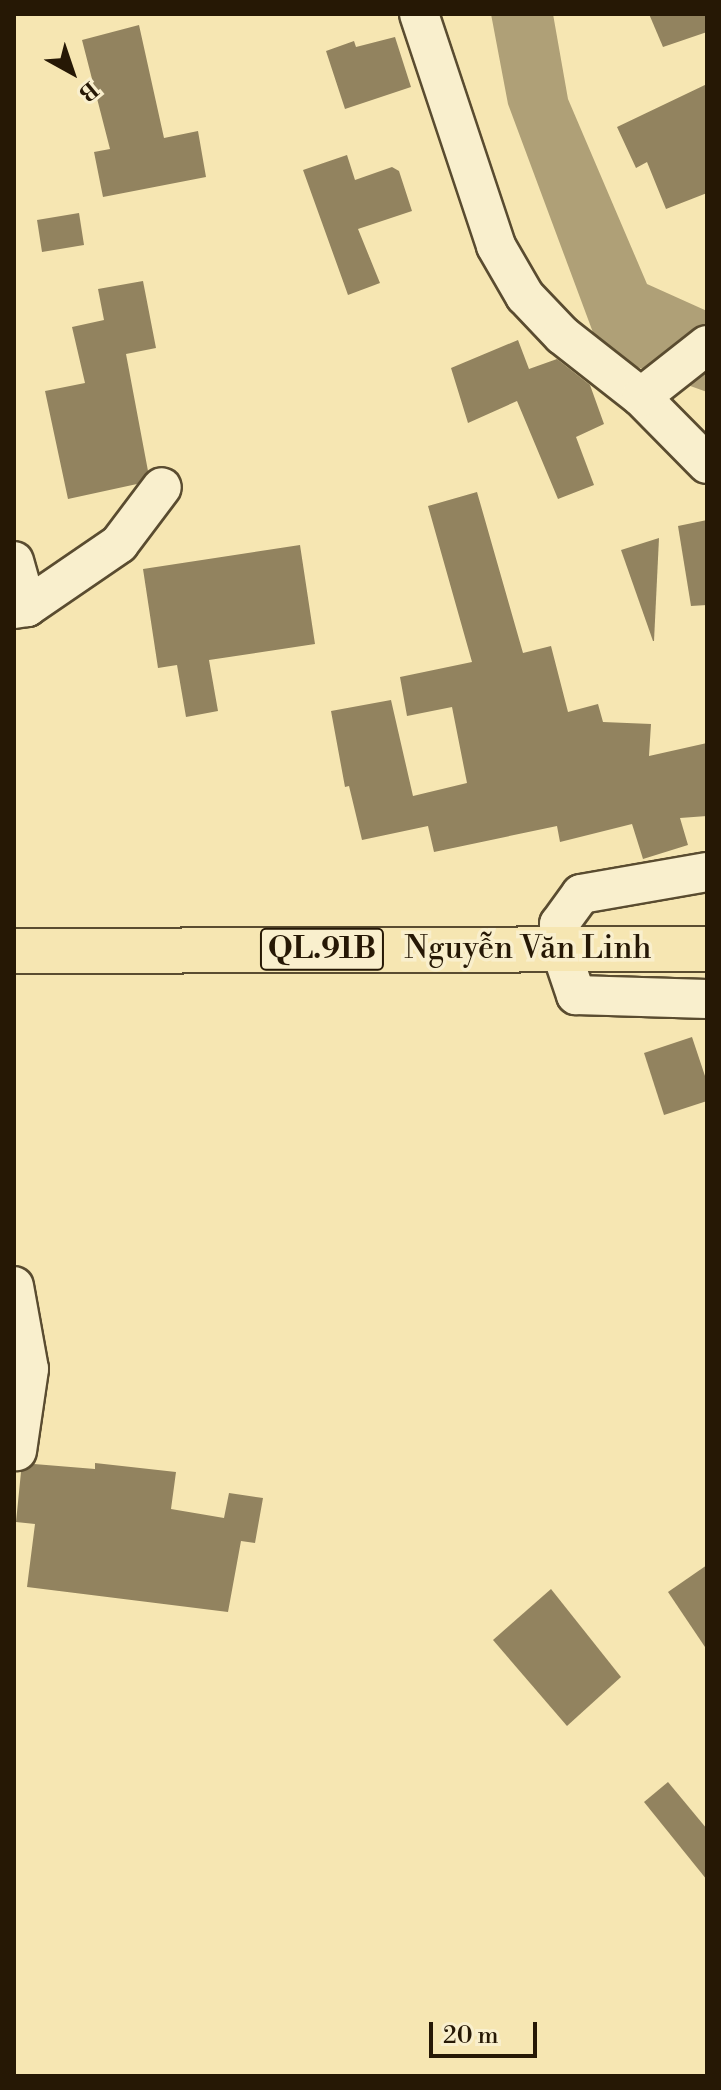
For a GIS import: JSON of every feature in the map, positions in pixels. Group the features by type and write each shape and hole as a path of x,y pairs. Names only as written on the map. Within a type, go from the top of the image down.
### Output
{"highway":[{"name":"Nguyễn Văn Linh","path":"14,951 707,949"}],"street":[{"path":"419,14 496,246 525,296 562,335 652,389 707,464"},
{"path":"652,389 707,345"},
{"path":"14,561 20,608 119,544 162,487"},
{"path":"707,872 581,894 564,910 560,948 576,995 707,999"},
{"path":"14,1286 29,1369 17,1451"}],"shaded area":[{"path":"491,14 553,14 568,99 647,284 707,311 707,392 601,354 508,104"}],"building":[{"path":"649,14 707,14 707,32 663,47"},
{"path":"139,25 164,138 198,131 206,177 103,197 94,152 110,149 82,40"},
{"path":"395,37 411,87 345,109 326,51 354,41 356,47"},
{"path":"707,84 707,193 666,209 647,162 636,168 617,127"},
{"path":"347,155 355,180 392,167 399,171 412,211 358,229 380,283 348,295 303,170"},
{"path":"79,213 84,245 42,252 37,220"},
{"path":"143,281 156,348 126,354 148,471 137,484 68,499 45,391 85,383 72,327 104,320 98,289"},
{"path":"518,340 529,369 557,359 590,385 604,424 576,437 594,485 558,499 517,401 468,423 451,368"},
{"path":"477,492 523,653 551,646 568,712 598,704 603,722 651,724 649,756 707,743 707,816 680,818 688,845 643,859 632,824 560,842 557,826 434,852 428,826 362,840 349,786 345,787 331,711 391,700 413,796 467,783 452,707 407,716 400,677 472,662 428,506"},
{"path":"707,520 707,605 691,606 678,526"},
{"path":"659,538 654,641 653,641 621,550"},
{"path":"300,545 315,644 209,660 218,711 186,717 177,665 158,668 143,569"},
{"path":"692,1037 707,1082 707,1101 664,1115 644,1053"},
{"path":"95,1463 176,1472 171,1509 224,1518 229,1493 263,1498 255,1543 241,1541 228,1612 27,1587 35,1524 16,1522 21,1472 34,1464 95,1469"},
{"path":"707,1565 707,1650 668,1592"},
{"path":"551,1589 621,1677 567,1726 493,1640"},
{"path":"668,1782 707,1829 707,1880 644,1802"}]}
